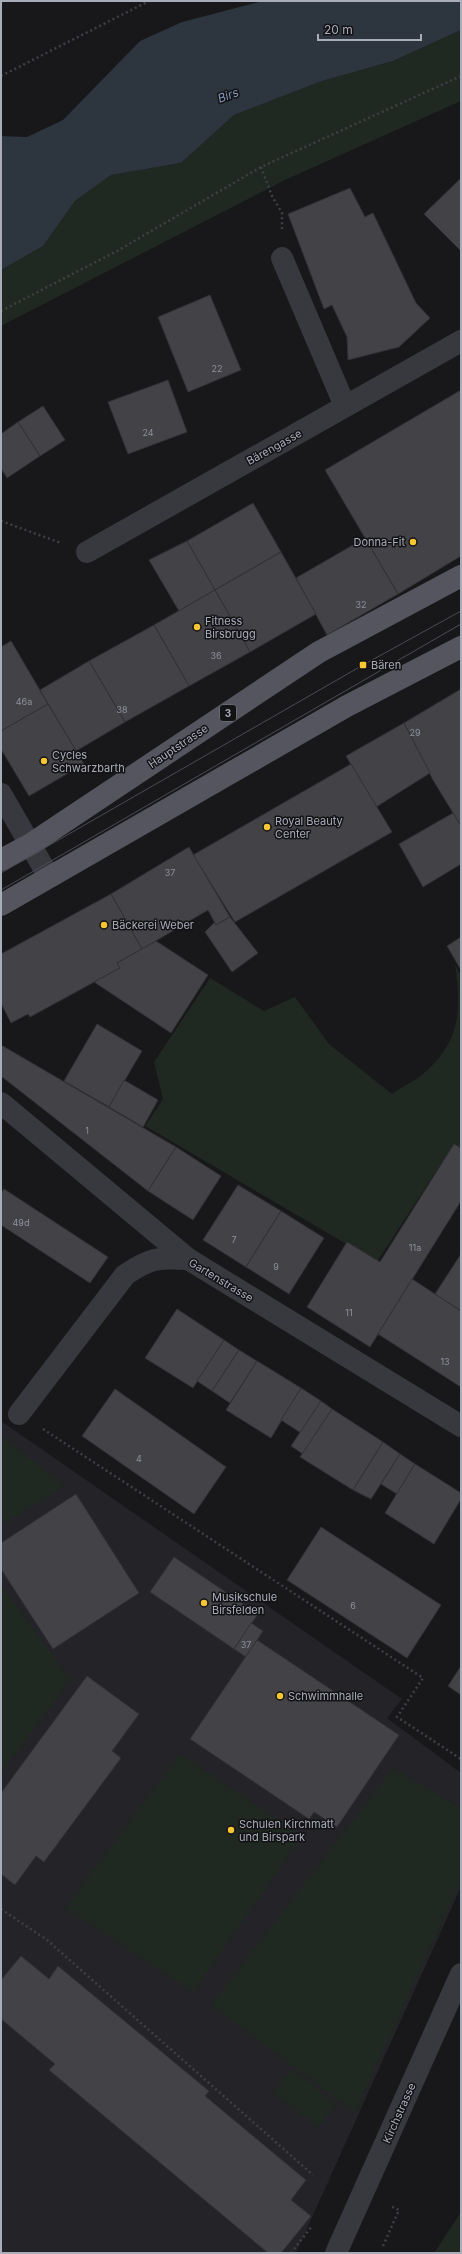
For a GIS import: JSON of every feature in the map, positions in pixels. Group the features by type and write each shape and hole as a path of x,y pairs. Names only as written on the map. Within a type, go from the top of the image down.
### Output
{"main road":[{"name":"Hauptstrasse","path":"1,860 31,844 318,652 461,576"},
{"path":"1,905 347,706 461,647"}],"street":[{"path":"282,258 345,406"},
{"name":"Bärengasse","path":"87,552 461,341"},
{"path":"1,794 49,877"},
{"path":"1,1103 188,1259"},
{"name":"Gartenstrasse","path":"19,1414 125,1276 144,1262 164,1257 188,1259 461,1426"},
{"name":"Kirchstrasse","path":"336,2253 461,1974"}],"path":[{"path":"1,76 149,1"},
{"path":"1,311 117,251 260,167 461,76"},
{"path":"260,167 272,196 282,213"},
{"path":"1,521 87,552"},
{"path":"19,1414 423,1678 397,1717 461,1759"},
{"path":"1,1909 47,1940 314,2175"},
{"path":"383,2246 399,2210 384,2203"},
{"path":"291,2253 312,2226"}],"shaded area":[{"path":"461,30 461,101 285,180 1,326 1,270 43,246 75,201 111,175 181,163 234,115 322,81 393,61"},
{"path":"455,965 461,975 461,1148 454,1144 377,1262 145,1126 163,1099 154,1062 210,978 264,1011 295,997 329,1044 392,1094 423,1074 445,1050 451,1038 456,1025 458,1011"},
{"name":"Schulen Kirchmatt und Birspark","path":"1,1421 402,1699 387,1718 461,1773 461,1887 296,2253 1,2253"},
{"path":"1,1436 65,1486 1,1525"},
{"path":"1,1584 70,1680 1,1773"},
{"path":"180,1754 302,1836 193,1992 65,1908"},
{"path":"393,1768 461,1808 461,1880 355,2113 211,2005"},
{"path":"292,2069 336,2104 318,2127 273,2093"},
{"path":"461,2212 461,2253 434,2253"}],"water":[{"name":"Birs","path":"263,1 461,1 461,30 393,61 322,81 234,115 181,163 111,175 75,201 43,246 1,270 1,136 27,137 63,120 140,41 182,22"}],"building":[{"path":"461,178 461,251 424,214"},
{"path":"350,188 365,217 373,213 416,303 430,318 399,347 348,360 347,337 332,305 324,309 288,214"},
{"path":"210,295 241,370 188,392 158,317"},
{"path":"168,380 187,432 128,454 108,402"},
{"path":"461,390 461,556 398,594 325,470"},
{"path":"43,406 65,440 40,456 18,422"},
{"path":"18,422 40,456 7,478 1,468 1,434"},
{"path":"253,503 281,552 215,590 187,541"},
{"path":"365,538 398,594 327,635 296,578"},
{"path":"187,541 215,590 179,611 149,560"},
{"path":"281,552 316,614 250,652 215,590"},
{"path":"215,590 250,652 189,686 154,625"},
{"path":"154,625 189,686 125,722 89,661"},
{"path":"11,641 48,704 1,731 1,647"},
{"path":"89,661 125,722 76,751 40,690"},
{"path":"461,689 461,826 433,780 404,723"},
{"path":"48,704 84,764 29,796 1,749 1,731"},
{"path":"404,723 430,773 376,807 346,756"},
{"path":"351,764 392,832 235,922 193,855"},
{"path":"453,813 461,826 461,864 423,887 399,844"},
{"path":"189,847 230,917 216,925 208,910 142,949 111,894"},
{"path":"111,894 142,949 117,963 120,968 30,1017 28,1014 11,1023 1,1003 1,954"},
{"path":"230,917 258,953 232,972 205,932 215,922 216,925"},
{"path":"461,937 461,970 447,946"},
{"path":"156,941 208,975 171,1033 94,982 120,968 117,963"},
{"path":"97,1024 142,1051 109,1107 64,1081"},
{"path":"1,1045 176,1147 148,1191 1,1076"},
{"path":"124,1080 158,1100 143,1127 109,1107"},
{"path":"454,1144 461,1148 461,1201 370,1347 307,1307 347,1242 380,1262"},
{"path":"176,1147 221,1176 193,1220 148,1191"},
{"path":"238,1185 281,1211 246,1267 203,1240"},
{"path":"4,1189 108,1257 90,1283 1,1225 1,1193"},
{"path":"281,1211 324,1238 289,1294 246,1267"},
{"path":"461,1254 461,1311 435,1294"},
{"path":"412,1279 461,1311 461,1387 378,1334"},
{"path":"177,1309 224,1340 193,1388 145,1358"},
{"path":"224,1340 239,1350 212,1391 197,1381"},
{"path":"239,1350 257,1361 230,1403 212,1391"},
{"path":"257,1361 301,1388 271,1438 226,1410"},
{"path":"301,1388 321,1401 301,1433 281,1420"},
{"path":"115,1389 226,1467 194,1514 82,1436"},
{"path":"321,1401 332,1409 303,1454 291,1446"},
{"path":"332,1409 383,1442 353,1490 300,1457"},
{"path":"383,1442 400,1454 371,1499 353,1490"},
{"path":"400,1454 415,1464 397,1494 381,1484"},
{"path":"415,1464 461,1493 461,1499 434,1544 385,1513"},
{"path":"76,1494 139,1593 53,1649 1,1569 1,1543"},
{"path":"321,1527 441,1605 407,1658 287,1580"},
{"name":"Musikschule Birsfelden","path":"174,1557 258,1614 234,1649 150,1592"},
{"path":"251,1623 263,1631 246,1657 234,1649"},
{"name":"Schwimmhalle","path":"257,1640 399,1735 337,1827 314,1812 309,1819 190,1739"},
{"path":"461,1666 461,1695 448,1686"},
{"path":"87,1676 139,1714 112,1751 121,1758 44,1862 36,1856 15,1885 1,1874 1,1793"},
{"path":"21,1956 49,1979 58,1966 209,2091 205,2096 306,2180 291,2200 311,2216 281,2253 268,2253 49,2070 55,2064 1,2019 1,1980"}],"tram line":[{"path":"1,873 363,665 461,611"},
{"path":"1,890 461,624"}],"place":[{"name":"Donna-Fit","path":"413,542"},
{"name":"Fitness Birsbrugg","path":"197,627"},
{"name":"Bären","path":"363,665"},
{"name":"Cycles Schwarzbarth","path":"44,761"},
{"name":"Royal Beauty Center","path":"267,827"},
{"name":"Bäckerei Weber","path":"104,925"},
{"name":"Musikschule Birsfelden","path":"204,1603"},
{"name":"Schwimmhalle","path":"280,1696"},
{"name":"Schulen Kirchmatt und Birspark","path":"231,1830"}]}
